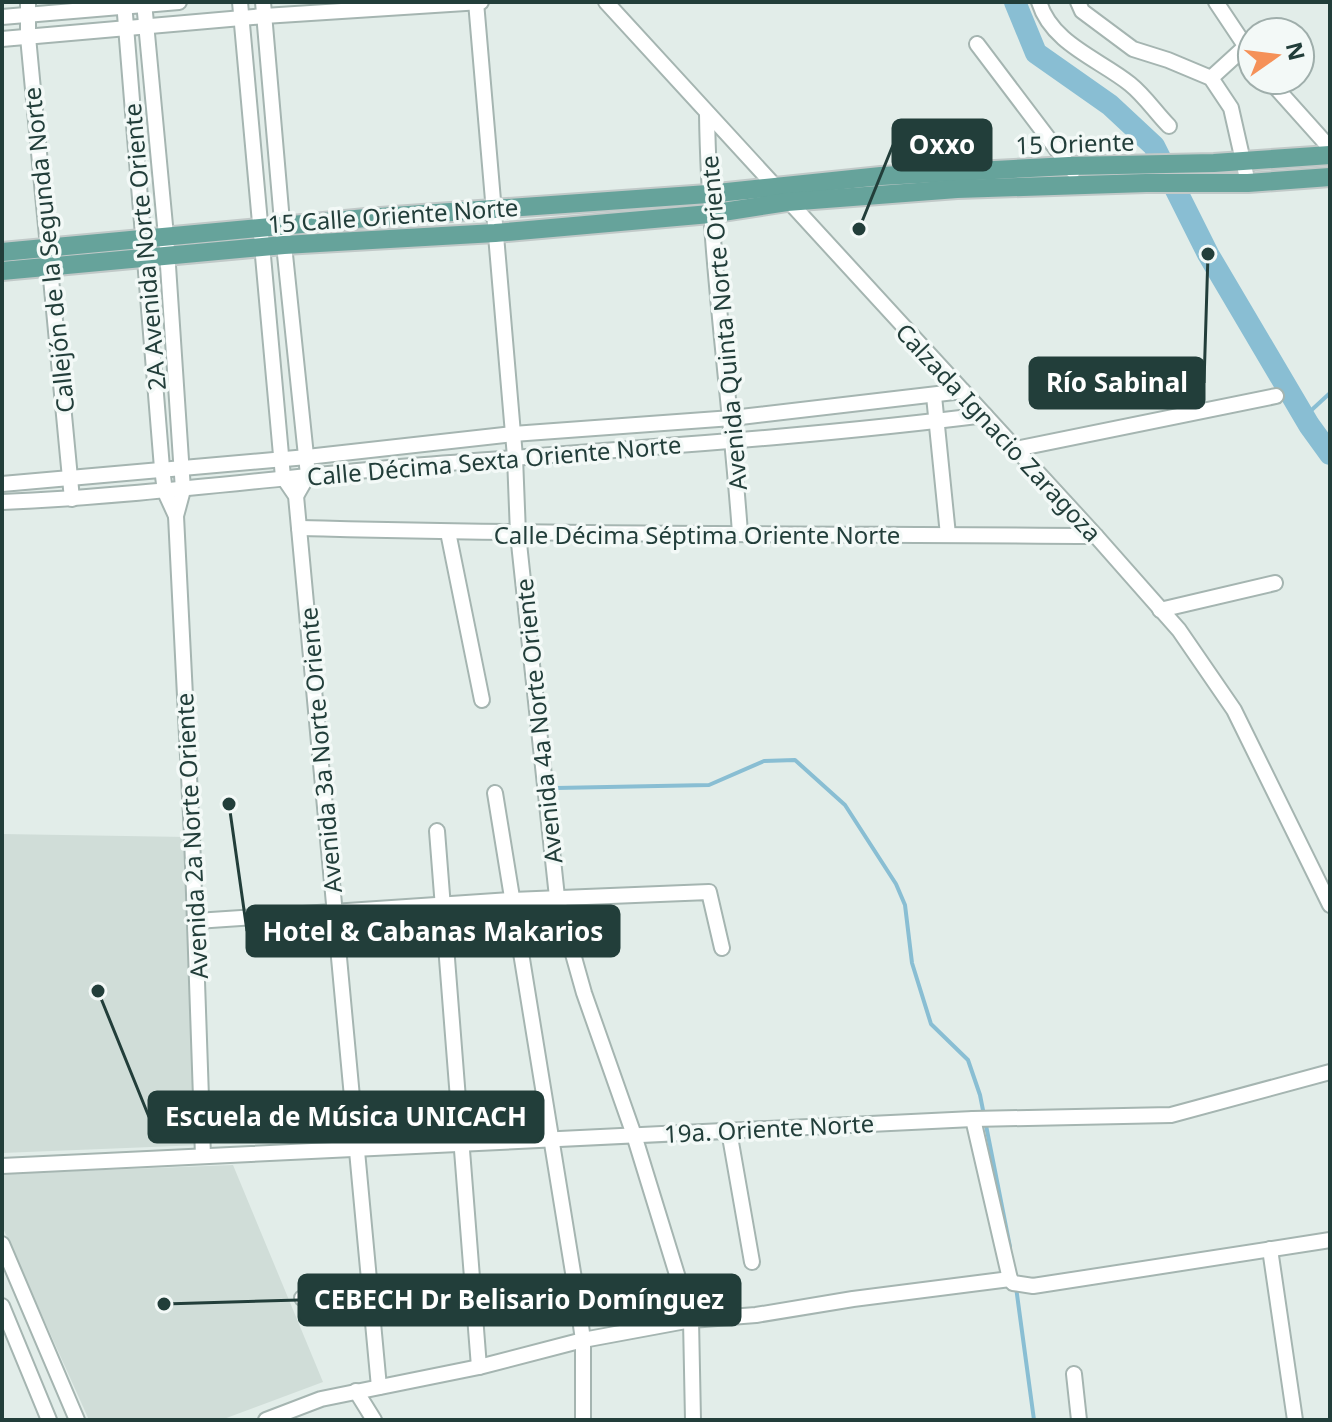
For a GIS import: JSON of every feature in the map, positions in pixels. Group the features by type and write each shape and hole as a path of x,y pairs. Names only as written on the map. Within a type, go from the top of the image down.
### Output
{"main road":[{"name":"15 Oriente","path":"787,202 957,189 1082,185 1214,163 1330,155"},
{"name":"15 Oriente","path":"774,187 881,176 1069,166 1220,183 1330,177"},
{"name":"15 Calle Oriente Norte","path":"2,252 282,225 774,187"},
{"name":"15 Calle Oriente Norte","path":"2,271 284,245 495,233 710,214 787,202"}],"street":[{"path":"2,17 28,9 179,2"},
{"path":"240,2 283,477"},
{"path":"2,39 242,18 264,9 477,2"},
{"name":"Avenida 4a Norte Oriente","path":"477,2 515,457 518,534 557,897 584,993 634,1135 691,1320 693,1420"},
{"name":"Calzada Ignacio Zaragoza","path":"606,2 1179,630 1234,710 1330,905"},
{"path":"1039,2 1044,17 1063,38 1132,86 1169,126"},
{"path":"1078,2 1082,11 1133,49 1211,78 1231,108 1248,183"},
{"path":"1216,2 1236,33"},
{"name":"2A Avenida Norte Oriente","path":"124,4 165,492"},
{"name":"2A Avenida Norte Oriente","path":"145,4 166,236 183,490"},
{"name":"Callejón de la Segunda Norte","path":"28,9 28,37 72,499"},
{"path":"264,9 282,225 307,457 308,475 296,496"},
{"path":"977,44 1082,185"},
{"path":"1211,78 1236,60"},
{"path":"1283,96 1330,148"},
{"name":"Avenida Quinta Norte Oriente","path":"707,114 708,194 732,418 740,533"},
{"name":"Calle Décima Sexta Oriente Norte","path":"2,484 307,457 513,434 732,418 963,391"},
{"path":"934,396 948,535"},
{"path":"1016,449 1276,396"},
{"name":"Calle Décima Sexta Oriente Norte","path":"2,502 165,492 283,477 734,441 985,415"},
{"name":"Avenida 3a Norte Oriente","path":"283,477 296,496 379,1387"},
{"name":"Avenida 2a Norte Oriente","path":"183,490 176,516 196,921 203,1156"},
{"name":"Avenida 2a Norte Oriente","path":"165,492 176,516"},
{"name":"Calle Décima Séptima Oriente Norte","path":"299,528 518,534 1096,536"},
{"path":"448,532 482,700"},
{"path":"1160,610 1275,583"},
{"path":"495,793 577,1297 583,1340 583,1420"},
{"path":"437,831 479,1367"},
{"path":"196,921 557,897 709,892 722,948"},
{"name":"19a. Oriente Norte","path":"2,1166 977,1118 1171,1115 1330,1072"},
{"path":"977,1118 1012,1281"},
{"path":"729,1131 752,1262"},
{"path":"266,1420 321,1399 479,1367 583,1340 691,1320 756,1315 853,1299 1012,1281 1033,1286 1330,1240"},
{"path":"2,1244 77,1420"},
{"path":"1270,1249 1295,1420"},
{"path":"302,1298 577,1297"},
{"path":"2,1306 49,1420"},
{"path":"13,1332 36,1322"},
{"path":"1074,1374 1079,1420"},
{"path":"356,1391 374,1420"}],"shaded area":[{"path":"2,834 187,837 201,1145 2,1153"},
{"path":"233,1165 323,1382 221,1420 89,1420 2,1226 2,1174"}],"waterway":[{"path":"1015,2 1036,53 1110,105 1154,146 1208,254 1309,425 1330,454"},
{"path":"1304,417 1330,393"},
{"path":"556,788 709,785 764,761 795,760 845,805 896,884 905,905 912,963 931,1024 968,1060 980,1095 1010,1247"},
{"path":"1016,1287 1034,1420"}],"place":[{"name":"Oxxo","path":"859,229"},
{"name":"Río Sabinal","path":"1208,254"},
{"name":"Hotel & Cabanas Makarios","path":"229,804"},
{"name":"Escuela de Música UNICACH","path":"98,991"},
{"name":"CEBECH Dr Belisario Domínguez","path":"164,1304"}]}
